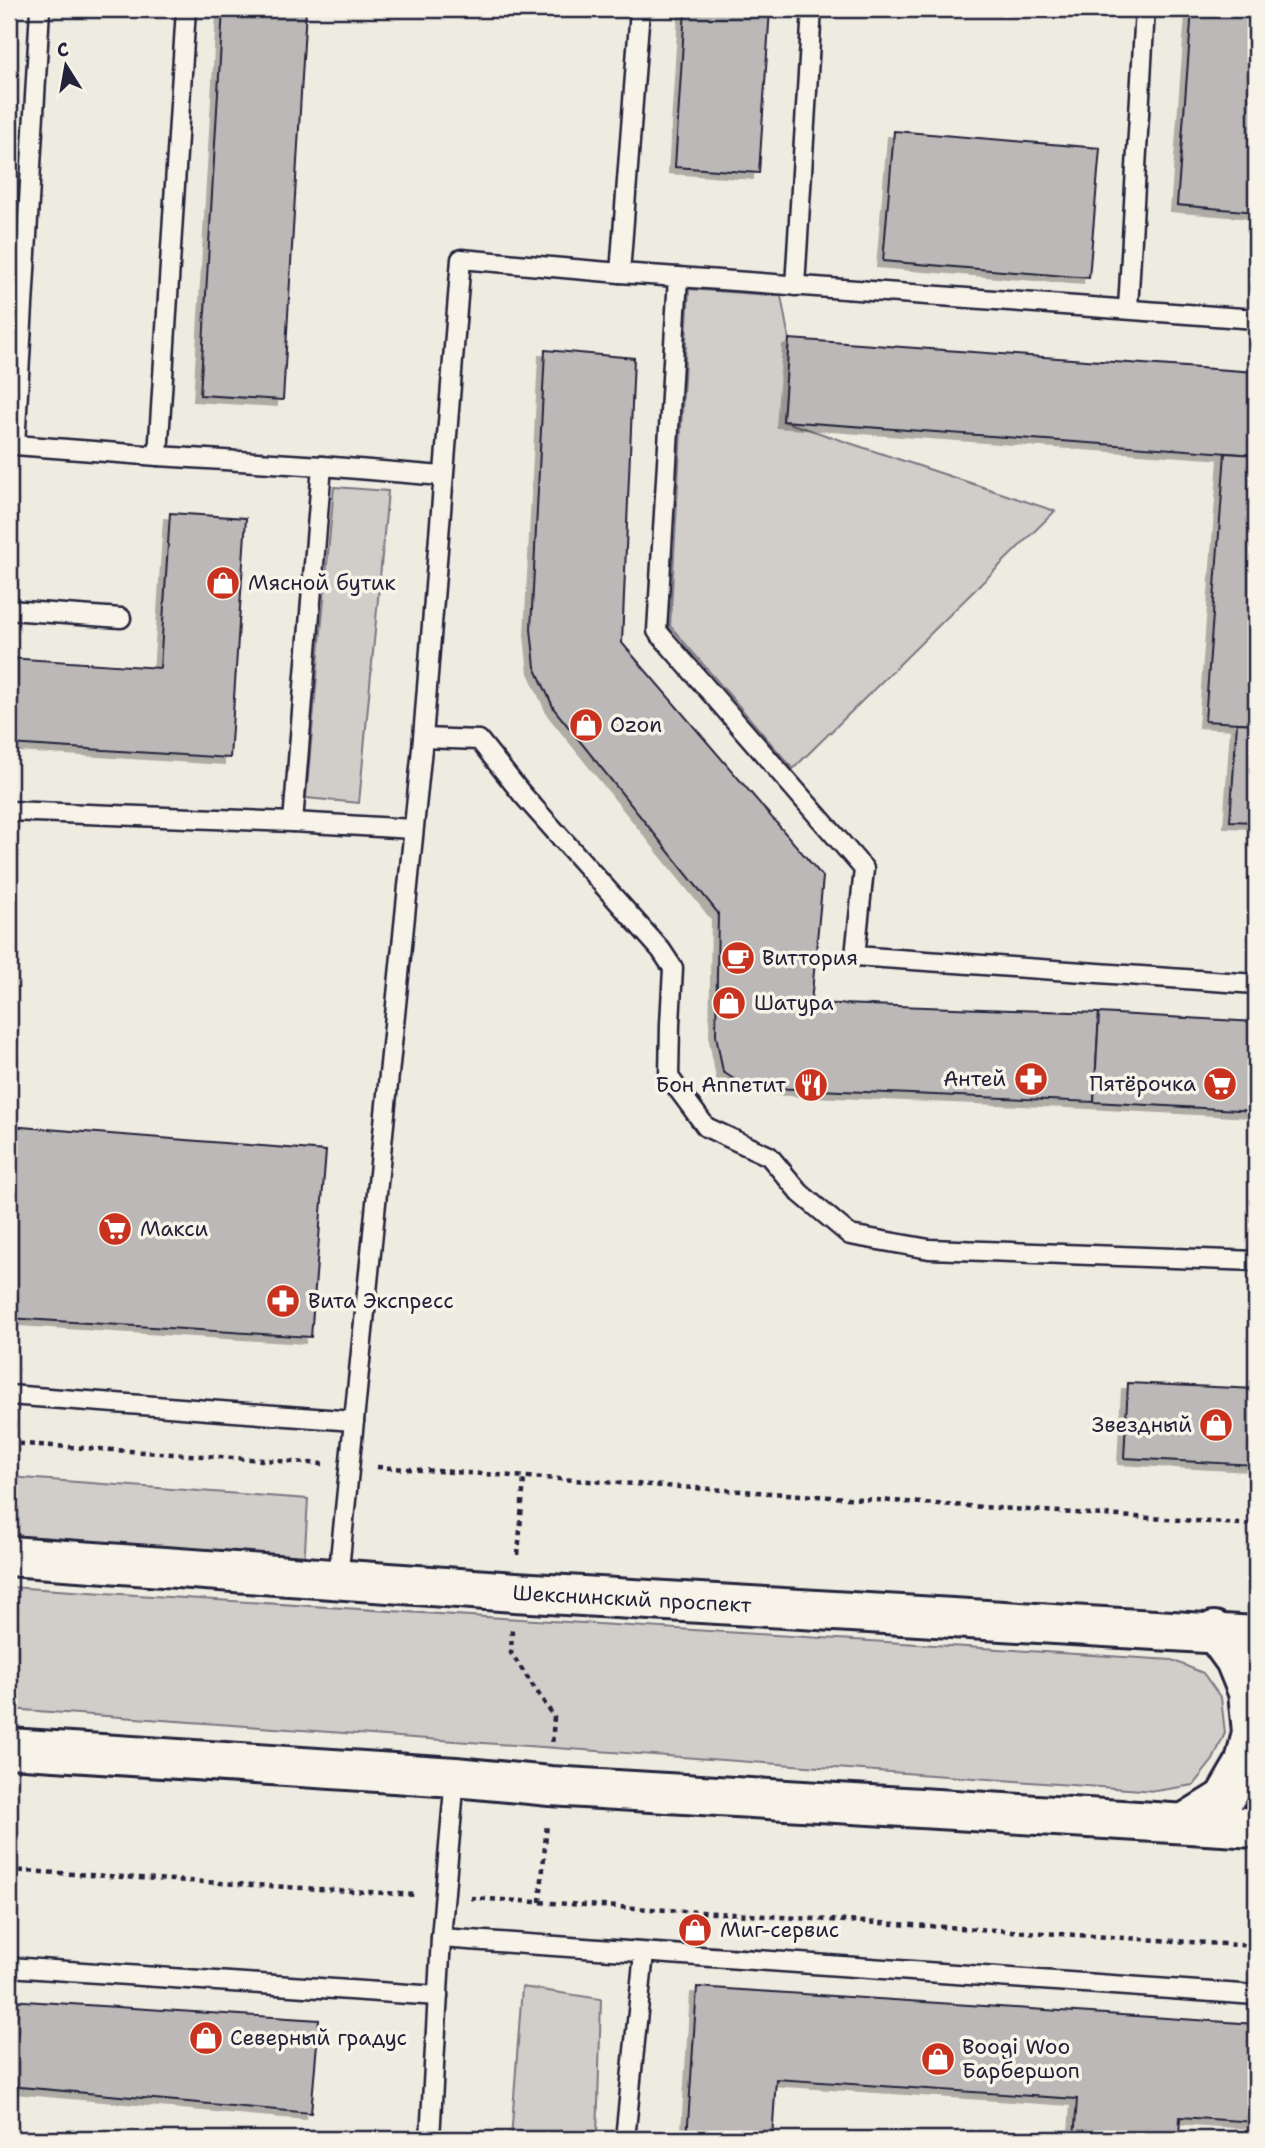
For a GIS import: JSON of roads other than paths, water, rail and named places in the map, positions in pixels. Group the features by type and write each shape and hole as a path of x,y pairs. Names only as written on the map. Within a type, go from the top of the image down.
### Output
{"main road":[{"name":"Шекснинский проспект","path":"9,1556 515,1592 1256,1636"},
{"path":"1185,1824 1224,1799 1245,1763 1252,1732 1248,1692 1235,1660 1214,1632"},
{"path":"9,1748 454,1777 550,1786 1256,1828"}],"lane":[{"path":"40,9 12,445 442,476"},
{"path":"158,456 186,9"},
{"path":"620,273 640,9"},
{"path":"795,286 812,9"},
{"path":"1128,309 1145,9"},
{"path":"338,1579 422,738 461,259 795,286 1256,318"},
{"path":"678,277 657,631 864,869 855,956 1256,984"},
{"path":"293,822 323,466"},
{"path":"9,610 121,618"},
{"path":"422,738 479,740 522,794 661,950 673,968 669,1077 706,1127 769,1156 800,1193 850,1235 929,1249 1256,1261"},
{"path":"9,811 413,829"},
{"path":"9,1395 354,1421"},
{"path":"430,2139 441,1938 454,1777"},
{"path":"441,1938 1256,1995"},
{"path":"625,2139 644,1953"},
{"path":"9,1967 438,1996"}],"place":[{"name":"Мясной бутик","path":"223,583"},
{"name":"Ozon","path":"586,725"},
{"name":"Виттория","path":"738,958"},
{"name":"Шатура","path":"729,1003"},
{"name":"Антей","path":"1031,1079"},
{"name":"Пятёрочка","path":"1220,1084"},
{"name":"Бон Аппетит","path":"811,1085"},
{"name":"Макси","path":"115,1229"},
{"name":"Вита Экспресс","path":"283,1301"},
{"name":"Звездный","path":"1216,1425"},
{"name":"Миг-сервис","path":"695,1930"},
{"name":"Северный градус","path":"206,2038"},
{"name":"Boogi Woo Барбершоп","path":"938,2059"}]}
